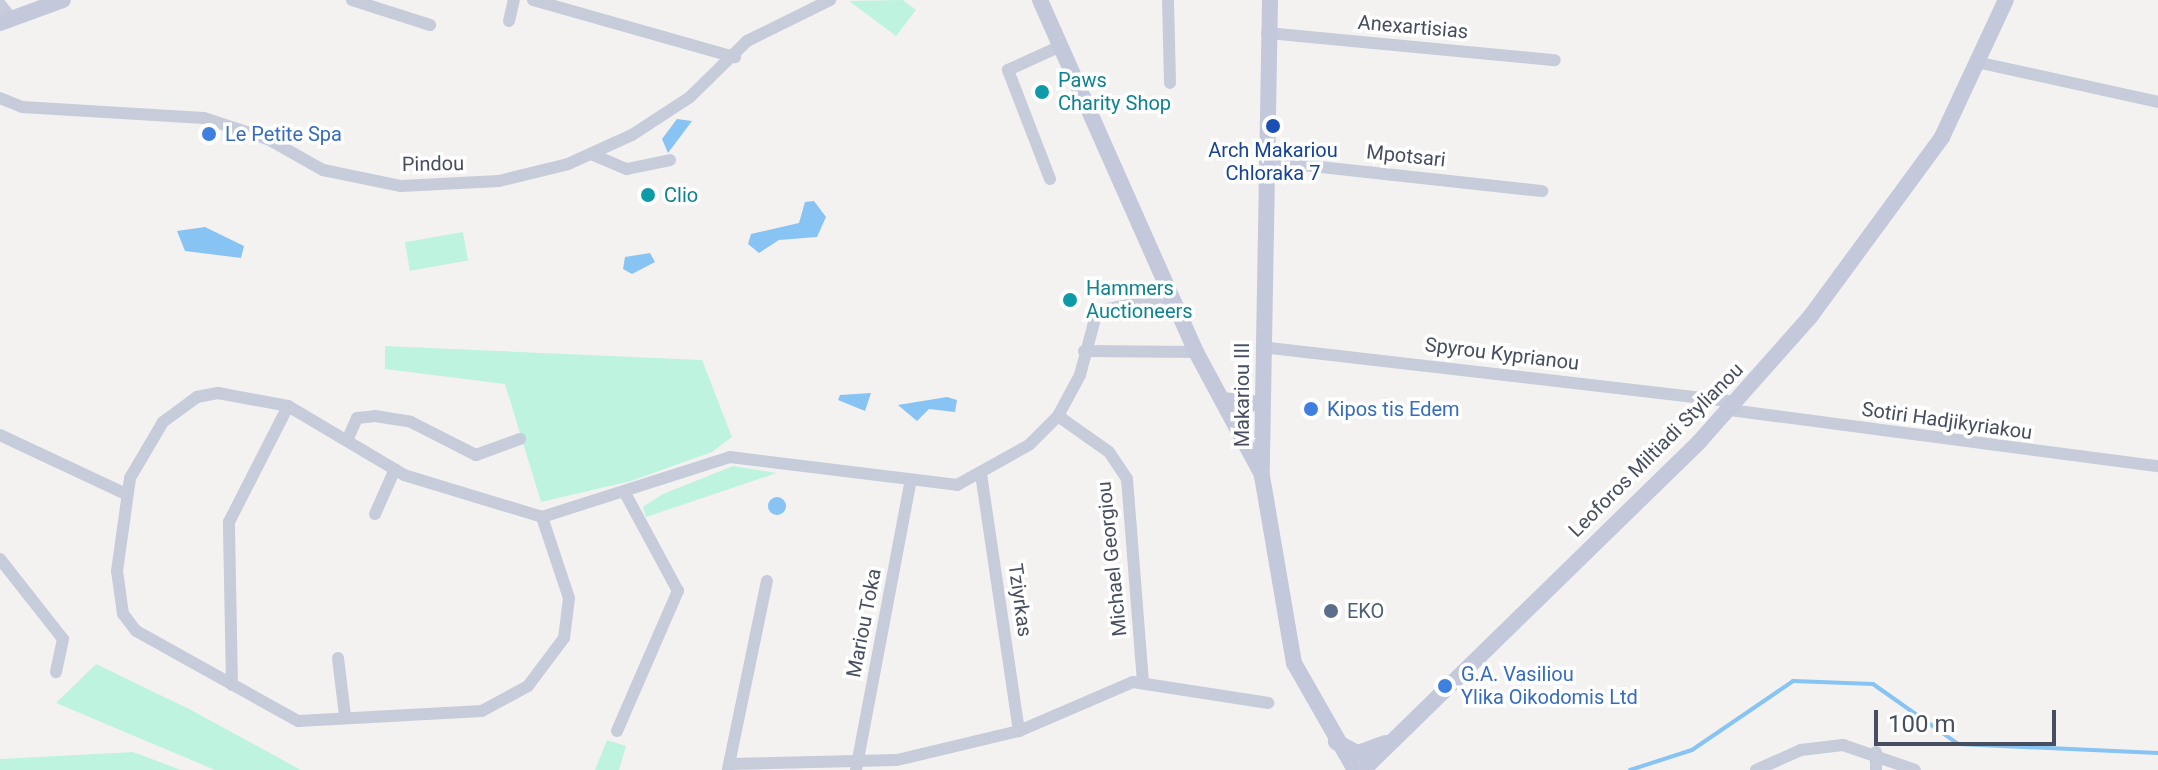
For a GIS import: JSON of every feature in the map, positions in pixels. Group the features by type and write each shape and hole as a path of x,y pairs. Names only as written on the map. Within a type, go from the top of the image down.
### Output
{"main road":[{"path":"6,20 63,0"},
{"path":"1040,0 1196,352 1262,476"},
{"name":"Makariou III","path":"1270,0 1258,404 1262,476 1287,640 1334,740 1355,770"},
{"name":"Leoforos Miltiadi Stylianou","path":"1363,770 1734,406 1886,217 1981,63 2006,0"},
{"path":"1222,400 1258,404"},
{"path":"1334,740 1358,753 1390,741"},
{"path":"1381,770 1390,741"}],"street":[{"path":"352,0 430,25"},
{"path":"509,21 514,0"},
{"path":"533,0 735,57"},
{"name":"Pindou","path":"0,98 22,107 204,118 258,134 323,170 401,186 499,181 591,154 661,118 735,57 747,41 830,0"},
{"path":"1168,0 1170,83"},
{"path":"0,4 6,20"},
{"name":"Anexartisias","path":"1267,33 1555,60"},
{"path":"1050,179 1008,70 1061,46"},
{"path":"1981,63 2158,102"},
{"path":"591,154 627,169 670,160"},
{"name":"Mpotsari","path":"1265,161 1542,191"},
{"path":"542,517 569,598 564,638 528,686 482,711 345,716 298,721 153,645 123,614 117,571 126,494 148,441 197,397 230,394 288,406 349,436 395,469 542,517 626,495 730,457 945,487 981,474 1029,445 1058,416 1080,375 1097,311 1172,297"},
{"name":"Spyrou Kyprianou","path":"1262,347 1734,406"},
{"path":"1084,351 1196,352"},
{"path":"232,685 229,522 288,406"},
{"name":"Sotiri Hadjikyriakou","path":"1734,406 2158,466"},
{"path":"349,436 357,418 375,416 411,422 476,455 520,439"},
{"name":"Michael Georgiou","path":"1058,416 1109,452 1127,479 1143,682"},
{"path":"0,435 126,494"},
{"path":"375,514 395,469"},
{"name":"Tziyrkas","path":"981,474 1019,731"},
{"name":"Mariou Toka","path":"857,767 910,484"},
{"path":"617,731 678,591 626,495"},
{"path":"0,559 63,639 56,672"},
{"path":"767,581 728,767 857,767 1019,731 1122,684 1143,682 1268,703"},
{"path":"338,658 345,716"},
{"path":"1757,770 1820,746 1876,752 1915,770"},
{"path":"1876,752 1876,770"}],"green space":[{"path":"903,0 916,10 896,36 849,1"},
{"path":"463,232 468,261 410,271 405,242"},
{"path":"385,346 702,360 732,437 712,452 631,481 541,502 505,384 385,369"},
{"path":"733,466 777,473 646,517 643,507 663,494"},
{"path":"96,664 191,710 301,770 215,770 56,703"},
{"path":"607,740 626,746 619,770 595,770"},
{"path":"133,752 181,770 0,770 0,759"}],"water":[{"path":"677,119 692,121 668,153 662,139"},
{"path":"814,201 826,217 817,237 779,240 759,253 748,244 751,234 799,223 805,202"},
{"path":"205,227 244,246 241,258 185,251 177,231"},
{"path":"650,253 655,262 632,274 623,269 625,257"},
{"path":"871,393 865,411 838,400 840,395"},
{"path":"947,397 957,400 955,412 929,409 917,421 898,405"},
{"path":"773,497 781,497 786,506 784,513 773,515 768,510 768,502"}],"waterway":[{"path":"1630,770 1692,750 1793,681 1873,684 1958,744 2158,753"}],"place":[{"name":"Paws Charity Shop","path":"1042,92"},
{"name":"Arch Makariou Chloraka 7","path":"1273,126"},
{"name":"Le Petite Spa","path":"209,134"},
{"name":"Clio","path":"648,195"},
{"name":"Hammers Auctioneers","path":"1070,300"},
{"name":"Kipos tis Edem","path":"1311,409"},
{"name":"EKO","path":"1331,611"},
{"name":"G.A. Vasiliou Ylika Oikodomis Ltd","path":"1445,686"}]}
